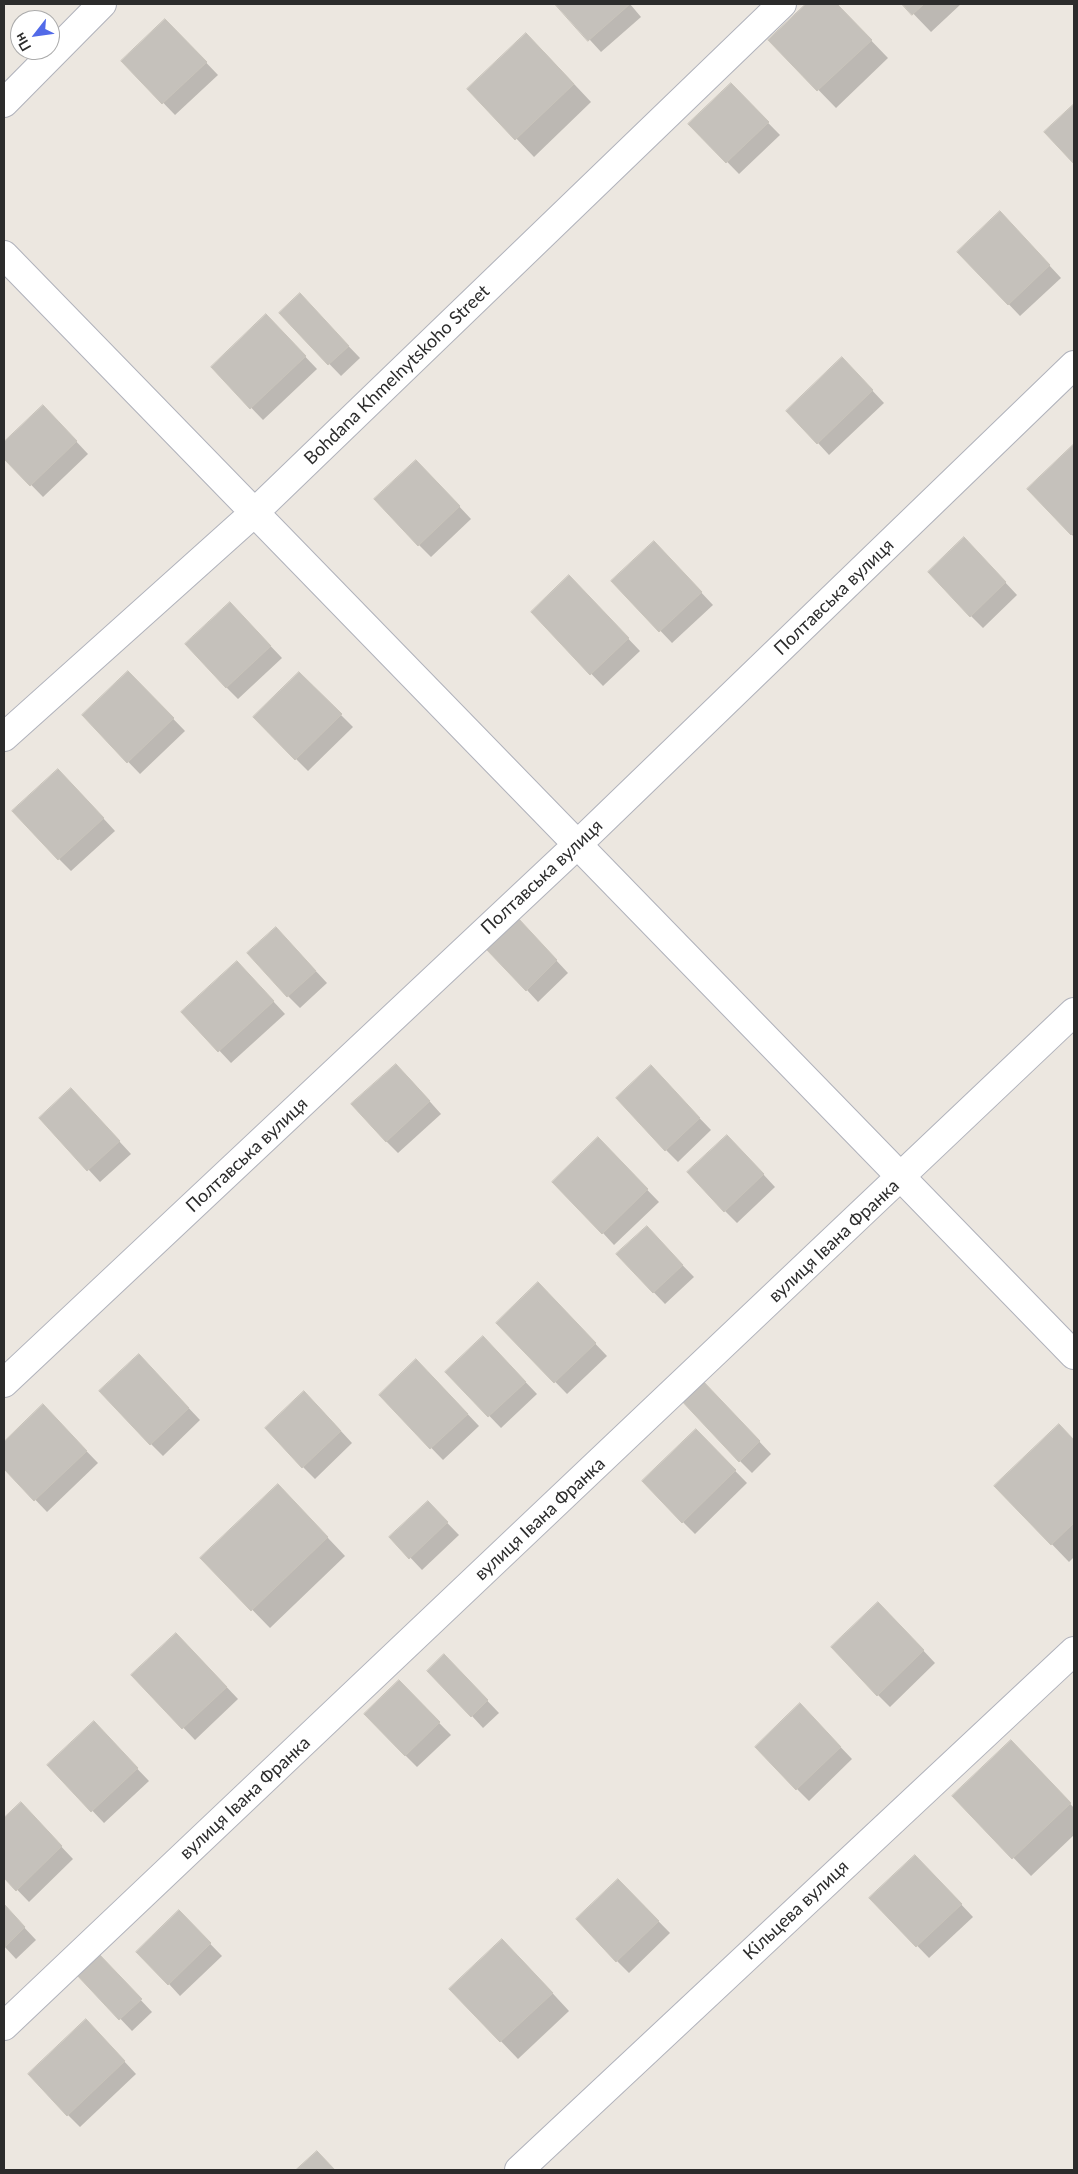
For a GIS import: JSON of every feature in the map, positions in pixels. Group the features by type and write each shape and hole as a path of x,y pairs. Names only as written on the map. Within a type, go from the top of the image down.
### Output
{"street":[{"path":"4,102 102,4"},
{"name":"Bohdana Khmelnytskoho Street","path":"4,738 255,512 782,4"},
{"path":"4,255 1074,1355"},
{"name":"Полтавська вулиця","path":"4,1383 577,845 1074,365"},
{"name":"вулиця Івана Франка","path":"4,2026 1074,1012"},
{"name":"Кільцева вулиця","path":"519,2170 1074,1651"}],"building":[{"path":"555,4 630,4 588,41"},
{"path":"806,4 837,4 872,40 817,91 768,40"},
{"path":"902,4 924,4 912,15"},
{"path":"165,19 207,62 162,104 121,61"},
{"path":"526,33 574,84 515,140 467,89"},
{"path":"731,83 769,122 726,163 688,124"},
{"path":"1074,104 1074,164 1044,132"},
{"path":"1000,211 1050,265 1008,305 957,252"},
{"path":"300,293 349,346 328,365 279,313"},
{"path":"266,314 306,356 250,409 211,367"},
{"path":"842,357 873,390 817,444 786,411"},
{"path":"43,405 77,441 30,486 4,459 4,442"},
{"path":"1074,444 1074,532 1071,535 1027,489"},
{"path":"416,460 460,506 418,546 374,499"},
{"path":"964,537 1006,582 970,617 928,572"},
{"path":"654,541 702,592 659,632 611,581"},
{"path":"569,575 629,638 590,675 531,612"},
{"path":"230,602 271,646 226,688 185,644"},
{"path":"128,671 174,718 127,763 82,715"},
{"path":"299,672 342,714 295,760 253,717"},
{"path":"58,769 104,818 58,860 12,811"},
{"path":"518,918 557,960 526,991 486,949"},
{"path":"276,927 316,971 287,997 247,953"},
{"path":"237,961 274,1001 218,1052 181,1012"},
{"path":"396,1064 430,1101 386,1142 351,1104"},
{"path":"651,1065 700,1118 665,1151 616,1098"},
{"path":"71,1088 120,1141 87,1171 39,1118"},
{"path":"727,1135 764,1174 724,1212 687,1172"},
{"path":"598,1137 648,1189 602,1234 552,1182"},
{"path":"647,1226 683,1265 653,1293 616,1254"},
{"path":"538,1282 596,1343 554,1383 496,1323"},
{"path":"483,1336 526,1382 488,1417 445,1372"},
{"path":"139,1354 189,1408 150,1445 99,1391"},
{"path":"416,1359 468,1414 430,1449 379,1395"},
{"path":"701,1379 760,1441 739,1462 679,1398"},
{"path":"304,1391 341,1431 302,1468 265,1428"},
{"path":"43,1404 87,1451 34,1501 4,1469 4,1442"},
{"path":"1059,1424 1074,1440 1074,1523 1051,1545 994,1486"},
{"path":"696,1429 736,1470 682,1523 642,1481"},
{"path":"278,1484 328,1537 251,1611 200,1558"},
{"path":"428,1501 448,1522 409,1559 389,1537"},
{"path":"878,1602 924,1650 877,1696 831,1647"},
{"path":"176,1633 227,1687 182,1729 131,1675"},
{"path":"444,1654 488,1700 471,1717 427,1671"},
{"path":"399,1680 440,1722 405,1756 364,1714"},
{"path":"800,1703 841,1747 796,1790 755,1747"},
{"path":"94,1721 138,1768 91,1812 47,1765"},
{"path":"1011,1740 1071,1803 1012,1859 952,1796"},
{"path":"21,1802 62,1846 16,1891 4,1878 4,1818"},
{"path":"915,1855 962,1904 916,1947 869,1898"},
{"path":"618,1879 659,1921 616,1962 576,1919"},
{"path":"4,1904 25,1927 4,1948"},
{"path":"179,1910 211,1943 168,1985 136,1952"},
{"path":"502,1939 553,1993 500,2042 449,1989"},
{"path":"97,1952 142,1999 119,2020 75,1973"},
{"path":"86,2019 125,2061 67,2116 28,2074"},
{"path":"317,2151 335,2170 296,2170"}]}
